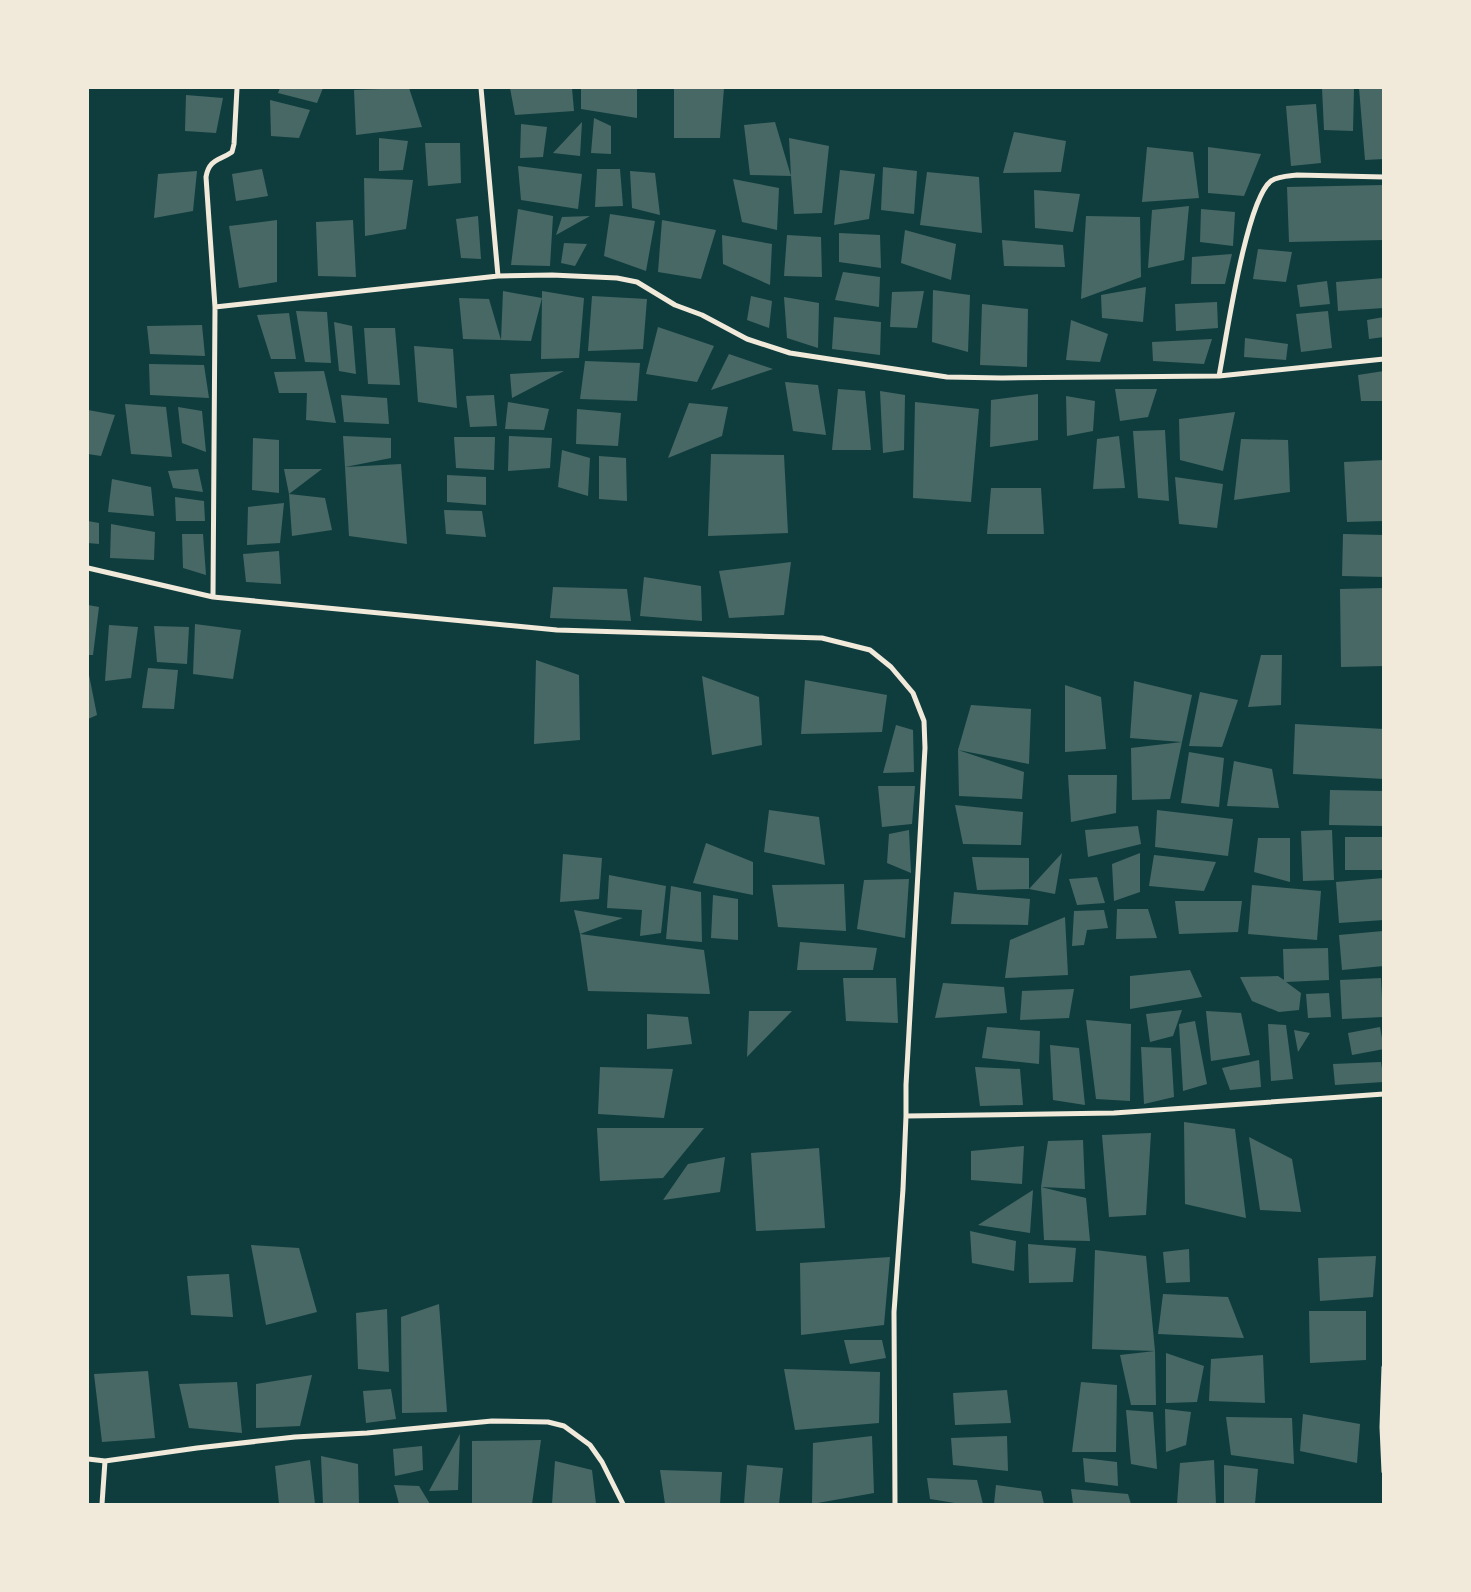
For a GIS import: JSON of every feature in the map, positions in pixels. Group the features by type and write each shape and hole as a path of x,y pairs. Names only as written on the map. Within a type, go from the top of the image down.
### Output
{"street":[{"path":"214,597 215,307 206,177 207,169 212,163 232,152 237,88"},
{"path":"481,88 498,276"},
{"path":"1219,376 1244,245 1256,204 1262,192 1271,181 1283,176 1297,175 1384,177"},
{"path":"215,307 498,276 552,275 608,278 637,282 675,305 702,315 747,339 790,353 947,377 1219,376 1384,359"},
{"path":"88,568 214,597 557,630 822,638 870,650 891,666 913,693 924,720 925,748 906,1075 903,1189 894,1312 895,1504"},
{"path":"906,1116 1114,1113 1384,1094"},
{"path":"1384,1367 1382,1427 1384,1472"},
{"path":"88,1458 105,1461 295,1437 367,1433 492,1421 548,1422 564,1426 590,1445 602,1462 623,1504"},
{"path":"102,1504 105,1461"}],"building":[{"path":"280,88 323,88 317,103 278,93"},
{"path":"409,88 422,127 356,135 354,90"},
{"path":"510,88 572,88 574,111 515,115"},
{"path":"581,88 637,88 637,118 581,109"},
{"path":"674,88 724,88 720,138 674,138"},
{"path":"1322,88 1354,88 1353,131 1324,130"},
{"path":"1359,88 1384,88 1384,159 1365,160"},
{"path":"186,95 223,98 216,133 185,131"},
{"path":"270,100 310,110 299,138 271,136"},
{"path":"1316,104 1321,163 1291,166 1286,106"},
{"path":"594,118 611,126 611,154 591,153"},
{"path":"582,122 580,156 553,153"},
{"path":"775,122 791,176 750,175 744,125"},
{"path":"521,124 547,127 543,157 520,158"},
{"path":"1014,132 1066,141 1061,172 1003,173"},
{"path":"379,138 408,141 403,170 379,171"},
{"path":"789,138 829,146 822,213 794,214"},
{"path":"425,143 460,143 461,183 428,186"},
{"path":"1147,147 1193,152 1199,198 1142,202"},
{"path":"1208,147 1261,154 1244,196 1208,193"},
{"path":"518,166 582,174 578,209 521,200"},
{"path":"883,167 917,171 914,214 881,210"},
{"path":"262,169 268,196 236,201 232,174"},
{"path":"597,169 620,169 623,206 595,207"},
{"path":"840,170 875,174 869,219 834,225"},
{"path":"197,171 193,211 154,218 158,174"},
{"path":"630,171 655,173 660,215 632,208"},
{"path":"927,172 979,177 982,233 920,225"},
{"path":"364,178 413,180 406,229 365,236"},
{"path":"733,179 779,188 777,230 742,222"},
{"path":"1384,185 1384,240 1289,242 1287,187"},
{"path":"1034,190 1080,194 1073,232 1035,228"},
{"path":"1189,206 1184,260 1148,268 1152,210"},
{"path":"518,209 553,216 550,266 511,265"},
{"path":"1201,209 1235,212 1233,246 1200,242"},
{"path":"610,214 655,221 646,271 604,256"},
{"path":"478,216 481,259 461,258 456,219"},
{"path":"590,216 556,235 562,217"},
{"path":"1086,216 1140,217 1141,277 1081,299"},
{"path":"277,220 277,282 239,288 229,226"},
{"path":"353,220 356,277 318,276 316,222"},
{"path":"662,220 716,230 701,279 658,272"},
{"path":"905,230 956,244 951,280 901,263"},
{"path":"839,233 880,235 881,268 839,262"},
{"path":"722,235 772,244 770,285 723,264"},
{"path":"787,235 821,237 822,277 784,276"},
{"path":"1002,240 1063,245 1065,267 1004,266"},
{"path":"564,243 587,244 575,266 561,263"},
{"path":"1258,249 1292,252 1286,282 1253,279"},
{"path":"1232,254 1225,284 1191,284 1192,257"},
{"path":"843,272 880,277 879,307 835,300"},
{"path":"1384,278 1384,308 1338,311 1336,282"},
{"path":"1327,281 1330,304 1300,307 1297,285"},
{"path":"1146,287 1143,322 1102,318 1101,295"},
{"path":"933,290 970,295 968,352 932,342"},
{"path":"503,291 542,298 531,341 501,340"},
{"path":"542,291 584,298 579,358 541,359"},
{"path":"924,291 917,328 890,327 892,292"},
{"path":"592,296 647,299 643,349 588,351"},
{"path":"751,296 772,301 769,328 747,320"},
{"path":"784,297 819,303 818,348 787,338"},
{"path":"459,298 489,299 501,340 463,339"},
{"path":"1217,302 1218,328 1176,331 1175,304"},
{"path":"982,304 1028,309 1027,367 980,365"},
{"path":"296,311 327,312 331,363 305,362"},
{"path":"1328,311 1332,348 1301,352 1296,314"},
{"path":"289,313 296,359 271,359 257,315"},
{"path":"834,317 881,322 880,355 832,349"},
{"path":"1384,317 1384,337 1369,339 1367,320"},
{"path":"1071,320 1108,334 1100,362 1066,360"},
{"path":"334,322 352,326 356,374 339,371"},
{"path":"202,325 205,356 150,354 147,326"},
{"path":"658,327 714,346 697,382 646,374"},
{"path":"364,328 395,328 400,385 368,384"},
{"path":"1245,338 1288,344 1286,360 1244,357"},
{"path":"1212,339 1204,364 1153,361 1152,342"},
{"path":"414,346 453,349 457,408 418,402"},
{"path":"729,354 773,369 711,390"},
{"path":"585,361 640,363 637,401 580,399"},
{"path":"149,364 204,365 209,398 150,395"},
{"path":"324,371 336,423 306,420 307,393 279,393 274,372"},
{"path":"564,371 512,398 510,374"},
{"path":"1384,371 1384,401 1361,401 1358,375"},
{"path":"785,382 818,385 826,435 793,431"},
{"path":"838,389 865,391 871,450 832,450"},
{"path":"1115,389 1157,389 1148,417 1120,421"},
{"path":"880,391 905,395 904,450 883,453"},
{"path":"1038,394 1038,440 990,447 991,400"},
{"path":"341,395 387,398 389,424 344,422"},
{"path":"494,395 497,426 470,427 466,396"},
{"path":"1066,396 1095,401 1093,431 1067,436"},
{"path":"508,402 549,409 544,430 505,429"},
{"path":"915,402 979,409 971,502 913,498"},
{"path":"689,403 728,407 722,436 668,458"},
{"path":"125,404 166,407 172,457 131,454"},
{"path":"178,407 202,411 206,452 182,443"},
{"path":"577,409 621,413 618,446 576,444"},
{"path":"88,410 115,415 101,456 88,454"},
{"path":"1235,412 1223,471 1180,460 1179,419"},
{"path":"1165,430 1169,501 1138,498 1133,431"},
{"path":"343,436 391,438 391,458 345,467"},
{"path":"509,436 552,438 550,468 508,471"},
{"path":"1119,436 1125,488 1093,489 1097,439"},
{"path":"454,437 495,437 494,470 456,468"},
{"path":"253,438 279,440 279,493 252,490"},
{"path":"1241,439 1288,440 1290,492 1234,500"},
{"path":"562,450 590,458 588,496 558,487"},
{"path":"711,454 784,455 788,533 708,536"},
{"path":"599,456 626,458 627,501 599,499"},
{"path":"1384,460 1384,521 1347,522 1344,462"},
{"path":"401,464 407,544 349,536 345,467"},
{"path":"198,469 203,492 173,488 168,471"},
{"path":"284,469 322,469 289,494"},
{"path":"447,475 486,477 486,505 447,502"},
{"path":"1175,477 1223,484 1217,528 1179,524"},
{"path":"112,479 151,487 154,516 108,512"},
{"path":"991,488 1041,488 1044,534 987,534"},
{"path":"289,494 325,498 332,530 292,536"},
{"path":"175,497 204,501 205,521 176,521"},
{"path":"284,503 280,543 247,545 248,507"},
{"path":"444,510 482,511 486,537 446,534"},
{"path":"88,521 99,523 99,544 88,543"},
{"path":"111,524 155,532 154,560 110,558"},
{"path":"182,534 203,534 206,575 183,568"},
{"path":"1343,534 1384,535 1384,577 1342,576"},
{"path":"279,551 281,584 246,582 243,554"},
{"path":"791,562 784,615 729,618 719,571"},
{"path":"644,577 701,586 702,621 640,616"},
{"path":"553,587 627,589 631,621 550,618"},
{"path":"1384,588 1384,666 1341,667 1340,589"},
{"path":"88,605 99,607 93,655 88,655"},
{"path":"195,624 241,630 233,679 193,674"},
{"path":"109,625 138,627 131,678 105,681"},
{"path":"154,626 189,627 187,664 157,662"},
{"path":"1261,655 1282,655 1281,705 1248,707"},
{"path":"536,660 579,675 580,740 534,744"},
{"path":"148,668 178,670 174,709 142,708"},
{"path":"88,675 97,715 88,719"},
{"path":"702,676 759,697 762,745 712,755"},
{"path":"805,680 887,695 882,732 801,734"},
{"path":"1134,681 1192,695 1182,742 1130,738"},
{"path":"1065,685 1101,697 1106,749 1065,752"},
{"path":"1200,692 1238,700 1222,747 1189,746"},
{"path":"971,705 1031,709 1029,764 958,750"},
{"path":"1295,724 1384,729 1384,779 1293,774"},
{"path":"896,725 913,730 914,772 883,773"},
{"path":"1182,742 1170,799 1132,800 1131,748"},
{"path":"958,750 1024,772 1022,799 959,796"},
{"path":"1189,752 1224,758 1219,807 1181,803"},
{"path":"1234,761 1272,769 1279,808 1227,806"},
{"path":"1068,775 1117,775 1116,813 1071,822"},
{"path":"878,786 915,786 912,824 882,827"},
{"path":"1330,790 1384,791 1384,826 1329,825"},
{"path":"955,805 1023,812 1021,845 963,844"},
{"path":"769,810 819,817 825,865 764,852"},
{"path":"1157,810 1233,819 1228,856 1155,847"},
{"path":"1138,826 1141,844 1088,857 1085,830"},
{"path":"909,830 911,873 887,863 889,834"},
{"path":"1332,830 1334,880 1303,881 1301,831"},
{"path":"1345,837 1384,837 1384,870 1345,870"},
{"path":"1258,838 1290,838 1290,882 1254,872"},
{"path":"706,843 753,862 753,895 693,883"},
{"path":"1062,853 1055,894 1029,889"},
{"path":"1140,853 1140,892 1114,901 1112,864"},
{"path":"563,854 602,858 599,899 560,902"},
{"path":"1154,855 1216,862 1204,891 1149,886"},
{"path":"972,857 1029,858 1029,889 977,890"},
{"path":"609,875 666,886 661,933 640,936 642,910 607,908"},
{"path":"1097,877 1105,903 1077,905 1069,879"},
{"path":"1384,878 1384,920 1339,923 1336,882"},
{"path":"909,879 905,938 857,929 864,880"},
{"path":"844,884 846,931 778,927 772,885"},
{"path":"1252,885 1321,891 1317,940 1248,934"},
{"path":"671,886 701,892 702,942 666,939"},
{"path":"954,892 1030,899 1028,925 951,924"},
{"path":"713,895 738,899 738,940 711,938"},
{"path":"1175,901 1242,901 1238,932 1179,934"},
{"path":"1117,909 1148,909 1157,938 1116,939"},
{"path":"574,910 623,918 580,934"},
{"path":"1104,910 1108,928 1087,930 1084,945 1072,946 1074,911"},
{"path":"1065,917 1068,975 1005,978 1010,940"},
{"path":"1383,931 1384,966 1342,970 1339,935"},
{"path":"580,934 704,950 710,994 588,991"},
{"path":"800,942 877,948 873,970 797,970"},
{"path":"1328,948 1329,980 1286,982 1301,993 1299,1010 1279,1012 1252,1001 1240,977 1278,976 1284,980 1283,949"},
{"path":"1190,970 1202,997 1130,1009 1130,976"},
{"path":"843,978 896,978 898,1023 846,1021"},
{"path":"1381,978 1383,1017 1342,1019 1340,980"},
{"path":"943,983 1004,987 1007,1013 935,1018"},
{"path":"1074,989 1069,1018 1020,1020 1022,991"},
{"path":"1329,993 1331,1017 1308,1018 1306,994"},
{"path":"1182,1010 1173,1036 1150,1042 1146,1014"},
{"path":"749,1011 792,1011 747,1057"},
{"path":"1206,1011 1241,1013 1250,1055 1211,1061"},
{"path":"647,1014 688,1017 692,1044 647,1049"},
{"path":"1086,1020 1131,1024 1130,1101 1096,1099"},
{"path":"1195,1021 1207,1084 1183,1091 1179,1024"},
{"path":"1268,1024 1286,1025 1293,1079 1271,1081"},
{"path":"987,1027 1040,1031 1039,1064 982,1058"},
{"path":"1380,1027 1384,1049 1352,1055 1348,1033"},
{"path":"1294,1030 1310,1033 1298,1052"},
{"path":"1050,1045 1079,1048 1085,1105 1053,1100"},
{"path":"1141,1047 1171,1048 1174,1097 1144,1104"},
{"path":"1259,1060 1261,1087 1230,1090 1222,1068"},
{"path":"1381,1062 1384,1082 1335,1085 1333,1064"},
{"path":"600,1067 673,1069 664,1118 598,1114"},
{"path":"975,1067 1020,1069 1023,1105 980,1106"},
{"path":"1184,1122 1235,1129 1246,1218 1185,1204"},
{"path":"597,1128 704,1128 663,1178 600,1181"},
{"path":"1151,1133 1146,1215 1109,1217 1102,1135"},
{"path":"1249,1137 1292,1159 1301,1212 1260,1210"},
{"path":"1083,1140 1085,1189 1041,1187 1048,1141"},
{"path":"1024,1146 1022,1184 971,1180 971,1151"},
{"path":"819,1148 825,1228 756,1231 751,1153"},
{"path":"725,1157 720,1192 663,1200 688,1164"},
{"path":"1041,1187 1086,1198 1090,1241 1044,1240"},
{"path":"1033,1190 1030,1233 978,1225"},
{"path":"970,1231 1016,1241 1014,1271 972,1263"},
{"path":"1028,1244 1076,1248 1073,1282 1029,1283"},
{"path":"251,1245 299,1248 317,1312 266,1325"},
{"path":"1189,1249 1190,1282 1166,1283 1163,1252"},
{"path":"1095,1250 1146,1256 1155,1351 1092,1349"},
{"path":"1376,1256 1373,1297 1320,1301 1318,1258"},
{"path":"890,1257 884,1325 801,1335 800,1263"},
{"path":"229,1274 233,1317 191,1315 187,1276"},
{"path":"1163,1294 1228,1297 1244,1338 1158,1334"},
{"path":"439,1304 447,1412 402,1413 401,1317"},
{"path":"387,1309 389,1372 358,1369 356,1313"},
{"path":"1309,1311 1366,1311 1366,1360 1310,1363"},
{"path":"844,1340 882,1340 886,1358 850,1364"},
{"path":"1155,1351 1156,1405 1131,1405 1120,1355"},
{"path":"1166,1353 1204,1366 1197,1402 1166,1403"},
{"path":"1263,1355 1265,1403 1209,1401 1211,1359"},
{"path":"784,1369 880,1372 879,1423 795,1430"},
{"path":"148,1371 155,1438 102,1442 94,1374"},
{"path":"312,1375 300,1426 256,1428 256,1384"},
{"path":"237,1382 242,1433 189,1428 179,1384"},
{"path":"1081,1382 1117,1385 1116,1452 1072,1452"},
{"path":"391,1389 396,1419 366,1423 363,1391"},
{"path":"1007,1390 1011,1423 955,1425 953,1393"},
{"path":"1165,1409 1191,1412 1186,1445 1166,1452"},
{"path":"1126,1410 1153,1412 1157,1469 1131,1464"},
{"path":"1303,1414 1360,1424 1357,1463 1300,1451"},
{"path":"1226,1417 1292,1418 1294,1464 1231,1455"},
{"path":"460,1434 458,1490 429,1491"},
{"path":"872,1436 874,1493 812,1504 813,1443"},
{"path":"1007,1436 1008,1471 953,1465 951,1438"},
{"path":"541,1440 532,1504 472,1504 472,1441"},
{"path":"422,1446 423,1470 395,1476 393,1449"},
{"path":"321,1456 358,1464 359,1504 323,1504"},
{"path":"1083,1458 1117,1462 1118,1486 1085,1482"},
{"path":"310,1460 315,1504 279,1504 275,1466"},
{"path":"1214,1460 1216,1504 1177,1504 1180,1463"},
{"path":"555,1461 592,1470 596,1504 552,1504"},
{"path":"747,1465 783,1468 779,1504 744,1504"},
{"path":"1224,1465 1258,1469 1255,1504 1224,1504"},
{"path":"660,1470 722,1472 720,1504 665,1504"},
{"path":"927,1478 977,1480 983,1504 961,1504 930,1499"},
{"path":"394,1485 419,1486 430,1504 399,1504"},
{"path":"996,1485 1041,1491 1044,1504 994,1504"},
{"path":"1071,1489 1128,1494 1131,1504 1073,1504"}]}
